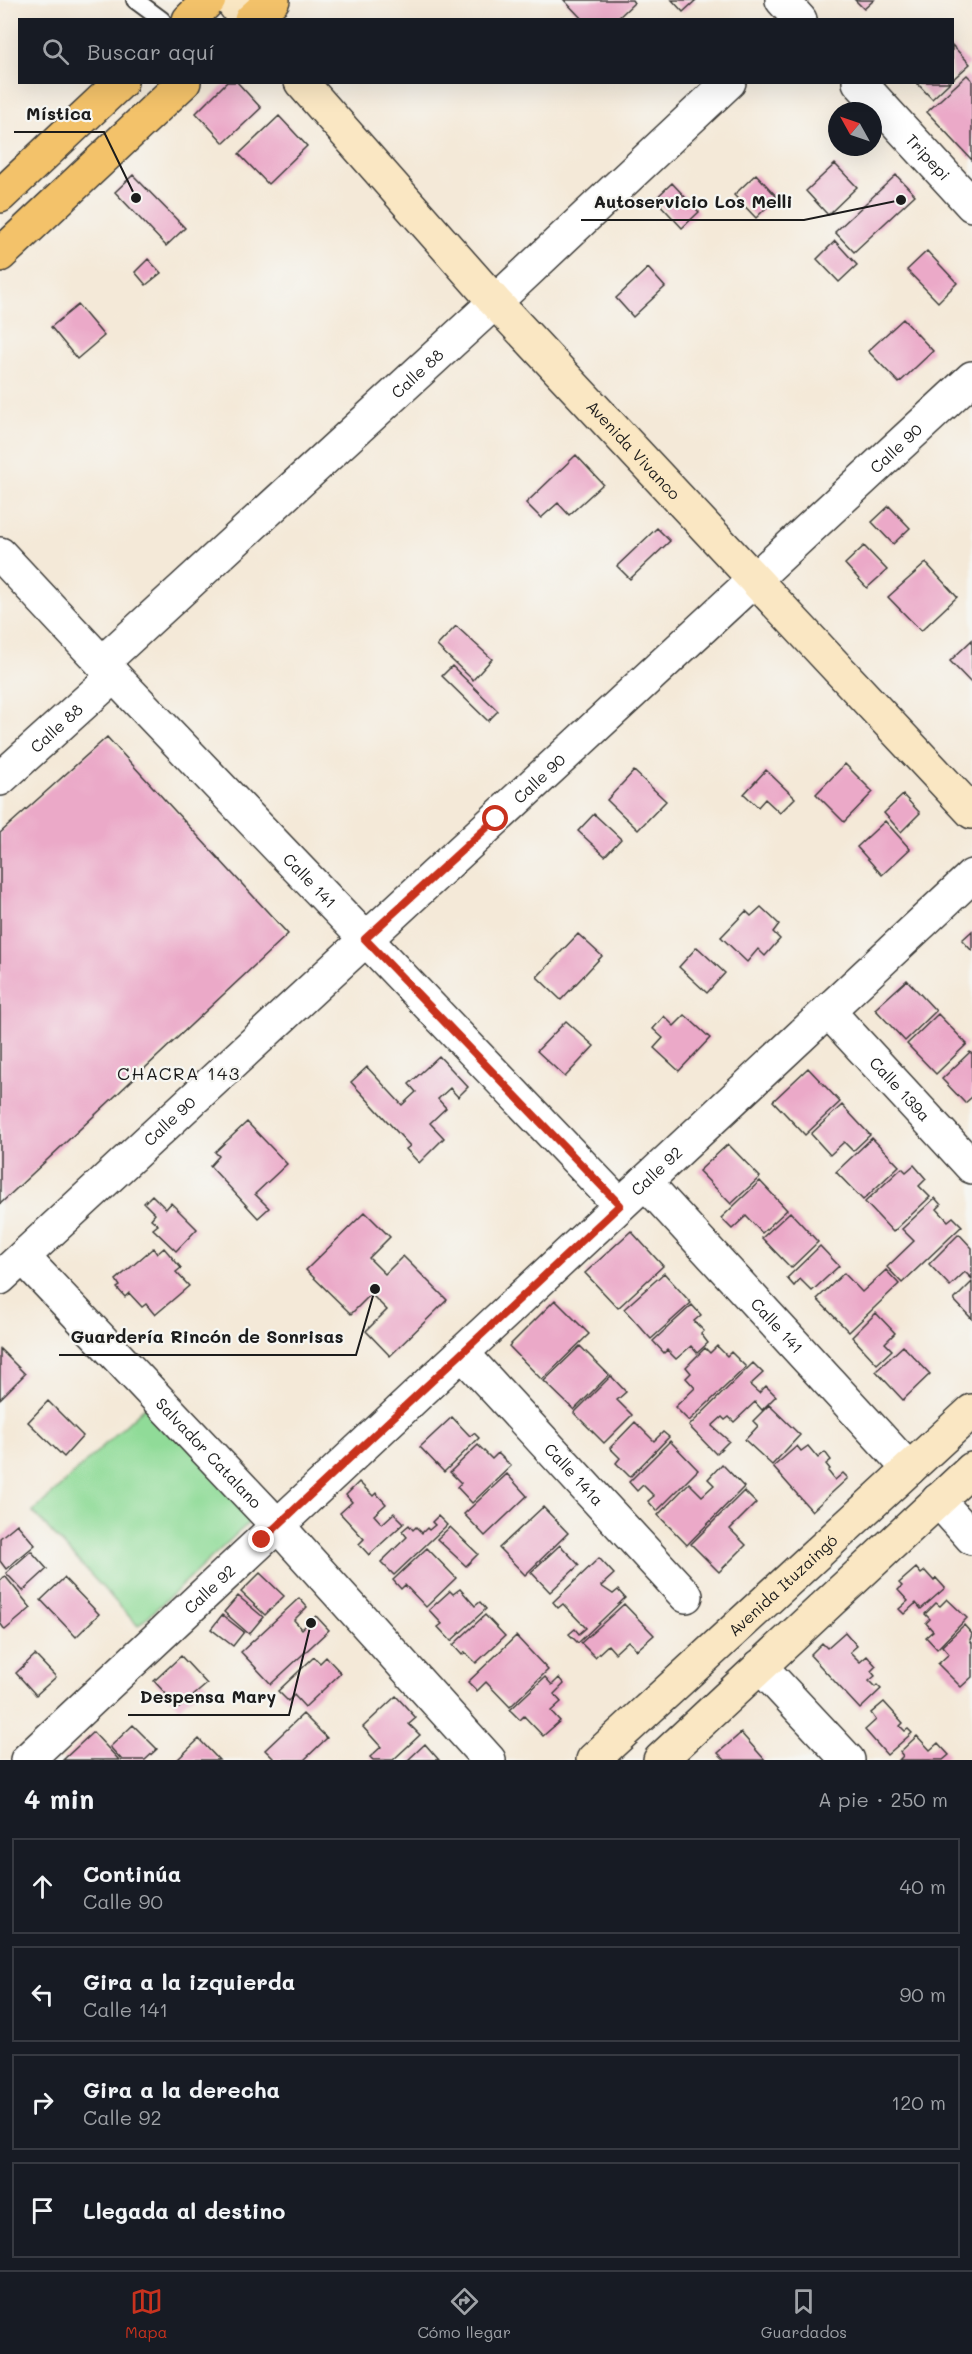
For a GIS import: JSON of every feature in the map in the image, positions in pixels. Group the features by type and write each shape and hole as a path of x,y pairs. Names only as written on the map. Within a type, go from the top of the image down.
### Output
{"main road":[{"path":"191,18 209,0"},
{"path":"231,0 244,18"},
{"path":"253,18 273,0"},
{"path":"0,196 119,84"},
{"path":"0,255 182,84"},
{"name":"Avenida Vivanco","path":"303,84 495,302 972,812"},
{"name":"Avenida Ituzaingó","path":"593,1760 972,1411"},
{"path":"660,1760 972,1469"}],"street":[{"name":"Calle 88","path":"0,779 108,670 727,84"},
{"name":"Tripepi","path":"861,84 972,205"},
{"name":"Calle 90","path":"11,1267 972,378"},
{"name":"Calle 141","path":"0,554 620,1205"},
{"name":"Calle 92","path":"27,1760 972,876"},
{"name":"Calle 139a","path":"828,1011 972,1167"},
{"name":"Calle 141","path":"645,1182 909,1469"},
{"name":"Salvador Catalano","path":"11,1267 278,1526 489,1760"},
{"name":"Calle 141a","path":"462,1353 686,1596"},
{"path":"938,1500 972,1538"},
{"path":"760,1666 848,1760"}],"lane":[{"path":"135,0 159,18"}],"green space":[{"path":"149,1403 255,1517 138,1626 33,1512"}],"building":[{"path":"564,0 632,0 634,3 618,18 581,18"},
{"path":"672,0 696,0 683,12"},
{"path":"855,0 874,0 864,9"},
{"path":"954,47 970,64 954,78"},
{"path":"967,75 972,80 972,160 927,112"},
{"path":"225,84 239,84 261,108 224,143 196,113"},
{"path":"918,84 948,84 932,99"},
{"path":"279,116 307,146 268,184 239,154"},
{"path":"835,164 857,187 828,215 806,191"},
{"path":"756,174 777,197 756,218 734,195"},
{"path":"133,175 185,228 166,246 115,192"},
{"path":"896,175 915,195 854,252 835,232"},
{"path":"672,183 699,212 682,228 655,199"},
{"path":"835,241 857,265 839,282 817,259"},
{"path":"927,251 957,283 938,302 907,270"},
{"path":"148,259 161,273 146,285 135,272"},
{"path":"648,268 665,287 633,317 616,298"},
{"path":"78,305 104,336 77,359 51,327"},
{"path":"903,319 933,351 899,383 868,351"},
{"path":"576,455 603,484 569,515 558,503 541,518 526,503"},
{"path":"889,506 910,528 893,544 872,522"},
{"path":"657,528 670,541 630,579 617,566"},
{"path":"864,546 887,570 867,588 845,564"},
{"path":"926,563 957,597 921,631 888,597"},
{"path":"456,626 492,659 473,680 437,646"},
{"path":"972,640 972,684 950,661"},
{"path":"452,666 498,711 488,721 442,676"},
{"path":"107,737 288,934 0,1204 0,833"},
{"path":"845,764 873,792 844,822 816,794"},
{"path":"766,770 795,798 780,813 765,799 758,807 744,794"},
{"path":"634,771 666,801 638,830 607,800"},
{"path":"903,795 920,813 901,832 884,813"},
{"path":"594,814 621,839 605,856 578,831"},
{"path":"885,821 910,849 882,875 857,847"},
{"path":"761,907 779,924 773,932 780,939 765,956 758,949 747,962 721,937 746,911 751,916"},
{"path":"972,931 972,951 962,940"},
{"path":"578,934 602,956 561,1000 537,977"},
{"path":"697,947 725,973 707,993 679,967"},
{"path":"907,980 936,1011 905,1041 875,1009"},
{"path":"938,1014 967,1044 936,1074 907,1044"},
{"path":"685,1015 710,1038 679,1071 654,1048 663,1038 653,1029 664,1016 674,1026"},
{"path":"566,1021 594,1046 565,1077 537,1051"},
{"path":"970,1052 972,1054 972,1097 965,1103 942,1079"},
{"path":"439,1056 468,1087 458,1097 450,1088 438,1099 446,1108 430,1123 444,1138 419,1163 406,1149 410,1146 351,1082 367,1067 402,1105 416,1092 409,1084"},
{"path":"808,1068 840,1102 805,1135 773,1101"},
{"path":"842,1105 870,1135 853,1151 844,1142 830,1155 811,1134"},
{"path":"247,1122 287,1164 255,1194 269,1208 258,1218 210,1166 219,1156 215,1152"},
{"path":"872,1138 899,1166 863,1200 836,1172"},
{"path":"728,1144 760,1177 731,1204 699,1171"},
{"path":"914,1165 926,1179 919,1186 930,1197 893,1232 865,1202 902,1168 906,1172"},
{"path":"760,1181 787,1210 762,1233 746,1216 732,1229 721,1218"},
{"path":"152,1195 166,1209 171,1203 197,1229 176,1251 153,1229 158,1225 151,1219 155,1214 144,1203"},
{"path":"935,1198 941,1205 937,1209 948,1221 953,1217 962,1226 902,1283 887,1267 914,1241 902,1229"},
{"path":"365,1212 390,1237 369,1258 385,1274 403,1256 447,1300 390,1356 366,1331 387,1310 371,1294 351,1314 306,1270"},
{"path":"790,1212 818,1242 791,1268 762,1238"},
{"path":"631,1231 663,1266 618,1308 585,1273"},
{"path":"959,1234 972,1248 972,1279 965,1272 950,1286 929,1264"},
{"path":"820,1246 839,1266 812,1291 800,1279 794,1286 787,1278"},
{"path":"153,1248 157,1254 164,1248 181,1268 176,1272 189,1286 155,1315 146,1304 142,1307 129,1293 125,1297 117,1288 120,1286 116,1280"},
{"path":"886,1270 899,1284 849,1332 817,1299 844,1273 862,1292"},
{"path":"664,1273 691,1303 651,1339 624,1309"},
{"path":"972,1282 972,1319 954,1300"},
{"path":"555,1300 589,1334 542,1380 509,1346"},
{"path":"692,1305 701,1315 694,1321 704,1331 701,1334 708,1343 697,1353 691,1346 676,1359 667,1350 664,1353 653,1341"},
{"path":"876,1313 895,1333 885,1343 892,1350 877,1364 852,1337"},
{"path":"580,1346 609,1375 574,1410 544,1381"},
{"path":"717,1346 727,1356 731,1352 746,1367 689,1421 675,1407 695,1388 686,1378 691,1373 686,1367 705,1348 710,1353"},
{"path":"903,1346 930,1374 903,1400 876,1371"},
{"path":"0,1349 25,1374 0,1399"},
{"path":"753,1363 763,1373 750,1385 759,1393 766,1386 776,1396 762,1410 755,1402 734,1422 729,1417 725,1420 722,1417 712,1426 729,1441 716,1454 689,1426"},
{"path":"611,1376 626,1392 617,1400 632,1415 604,1443 574,1413"},
{"path":"48,1401 83,1436 64,1457 28,1422"},
{"path":"769,1405 800,1435 772,1465 745,1440 758,1426 753,1421"},
{"path":"452,1417 470,1436 474,1433 479,1438 444,1472 420,1447"},
{"path":"635,1422 654,1441 663,1432 669,1437 630,1477 616,1463 620,1458 610,1448"},
{"path":"670,1441 698,1470 657,1511 648,1501 654,1496 643,1485 637,1491 629,1482"},
{"path":"478,1445 492,1459 498,1453 511,1466 472,1503 457,1487 461,1483 450,1472"},
{"path":"797,1446 801,1451 808,1446 818,1458 825,1452 831,1460 826,1464 830,1469 828,1471 835,1480 843,1473 848,1478 812,1511 773,1467"},
{"path":"722,1464 744,1487 687,1545 658,1515 689,1483 702,1496 714,1485 708,1479"},
{"path":"507,1474 527,1496 485,1536 464,1514"},
{"path":"359,1482 373,1496 376,1493 386,1504 374,1515 382,1524 394,1513 404,1523 369,1555 359,1544 364,1539 340,1513 352,1502 346,1495"},
{"path":"744,1491 756,1503 730,1529 746,1545 719,1572 691,1544"},
{"path":"543,1507 568,1533 525,1575 499,1548"},
{"path":"438,1516 447,1525 394,1575 381,1562 407,1537 402,1531 409,1525 413,1530 416,1527 422,1533 435,1525 432,1522"},
{"path":"17,1524 35,1545 6,1569 0,1561 0,1538"},
{"path":"450,1527 478,1554 466,1566 437,1539"},
{"path":"560,1545 579,1565 550,1592 531,1572"},
{"path":"427,1548 456,1578 426,1607 405,1585 401,1589 393,1580"},
{"path":"31,1551 47,1569 23,1591 6,1573"},
{"path":"599,1558 614,1574 601,1586 613,1594 618,1590 625,1598 578,1643 569,1634 575,1629 579,1634 586,1628 563,1604 558,1608 553,1602"},
{"path":"916,1568 921,1574 925,1571 934,1581 936,1578 945,1588 921,1609 916,1603 904,1614 899,1609 908,1601 898,1590 902,1586 899,1583"},
{"path":"260,1573 284,1596 265,1615 241,1592"},
{"path":"5,1576 31,1608 5,1630 0,1623 0,1581"},
{"path":"64,1578 99,1614 76,1637 41,1600"},
{"path":"460,1589 475,1606 480,1602 486,1609 451,1641 438,1627 442,1624 429,1610 450,1591 453,1594"},
{"path":"238,1596 263,1617 249,1634 224,1612"},
{"path":"299,1598 307,1607 294,1620 302,1629 316,1616 329,1630 271,1684 241,1652"},
{"path":"947,1599 967,1618 937,1649 926,1637 933,1631 926,1623 930,1619 925,1614 936,1603 940,1606"},
{"path":"624,1604 654,1635 637,1650 628,1641 615,1653 608,1645 595,1657 581,1643"},
{"path":"222,1615 244,1632 233,1646 211,1629"},
{"path":"485,1615 505,1636 476,1663 465,1652 462,1655 453,1645"},
{"path":"964,1625 972,1634 970,1640 972,1643 972,1677 961,1687 938,1664 949,1654 942,1646"},
{"path":"845,1632 857,1646 850,1652 860,1662 867,1656 876,1666 871,1671 875,1676 869,1681 881,1689 860,1709 810,1655 822,1643 827,1648"},
{"path":"516,1636 548,1670 510,1707 486,1682 477,1691 468,1682"},
{"path":"35,1655 56,1677 36,1695 16,1673"},
{"path":"181,1656 207,1684 179,1708 154,1681"},
{"path":"314,1657 320,1663 326,1657 341,1673 305,1707 294,1695 288,1701 278,1691"},
{"path":"545,1677 552,1685 559,1678 564,1684 554,1694 561,1702 551,1711 560,1721 543,1736 524,1716 520,1720 510,1710"},
{"path":"396,1696 416,1718 409,1724 420,1735 393,1760 373,1760 370,1757 381,1747 363,1727"},
{"path":"884,1702 903,1723 900,1726 912,1733 887,1755 865,1730 876,1720 871,1713"},
{"path":"303,1714 327,1738 304,1760 275,1760 265,1750"},
{"path":"133,1725 157,1749 145,1760 122,1760 110,1747"},
{"path":"93,1732 119,1760 63,1760"},
{"path":"741,1733 765,1760 725,1760 718,1753"},
{"path":"917,1736 930,1750 938,1743 949,1755 943,1760 899,1760 903,1756 900,1752"},
{"path":"199,1739 219,1760 177,1760"},
{"path":"425,1744 439,1760 408,1760"}],"place":[{"name":"Mística","path":"136,198"},
{"name":"Autoservicio Los Melli","path":"901,200"},
{"name":"Guardería Rincón de Sonrisas","path":"375,1289"},
{"name":"Despensa Mary","path":"311,1623"}],"district":[{"name":"CHACRA 143","path":"179,1074"}],"route":[{"path":"262,1540 620,1205 365,939 496,819"}]}
